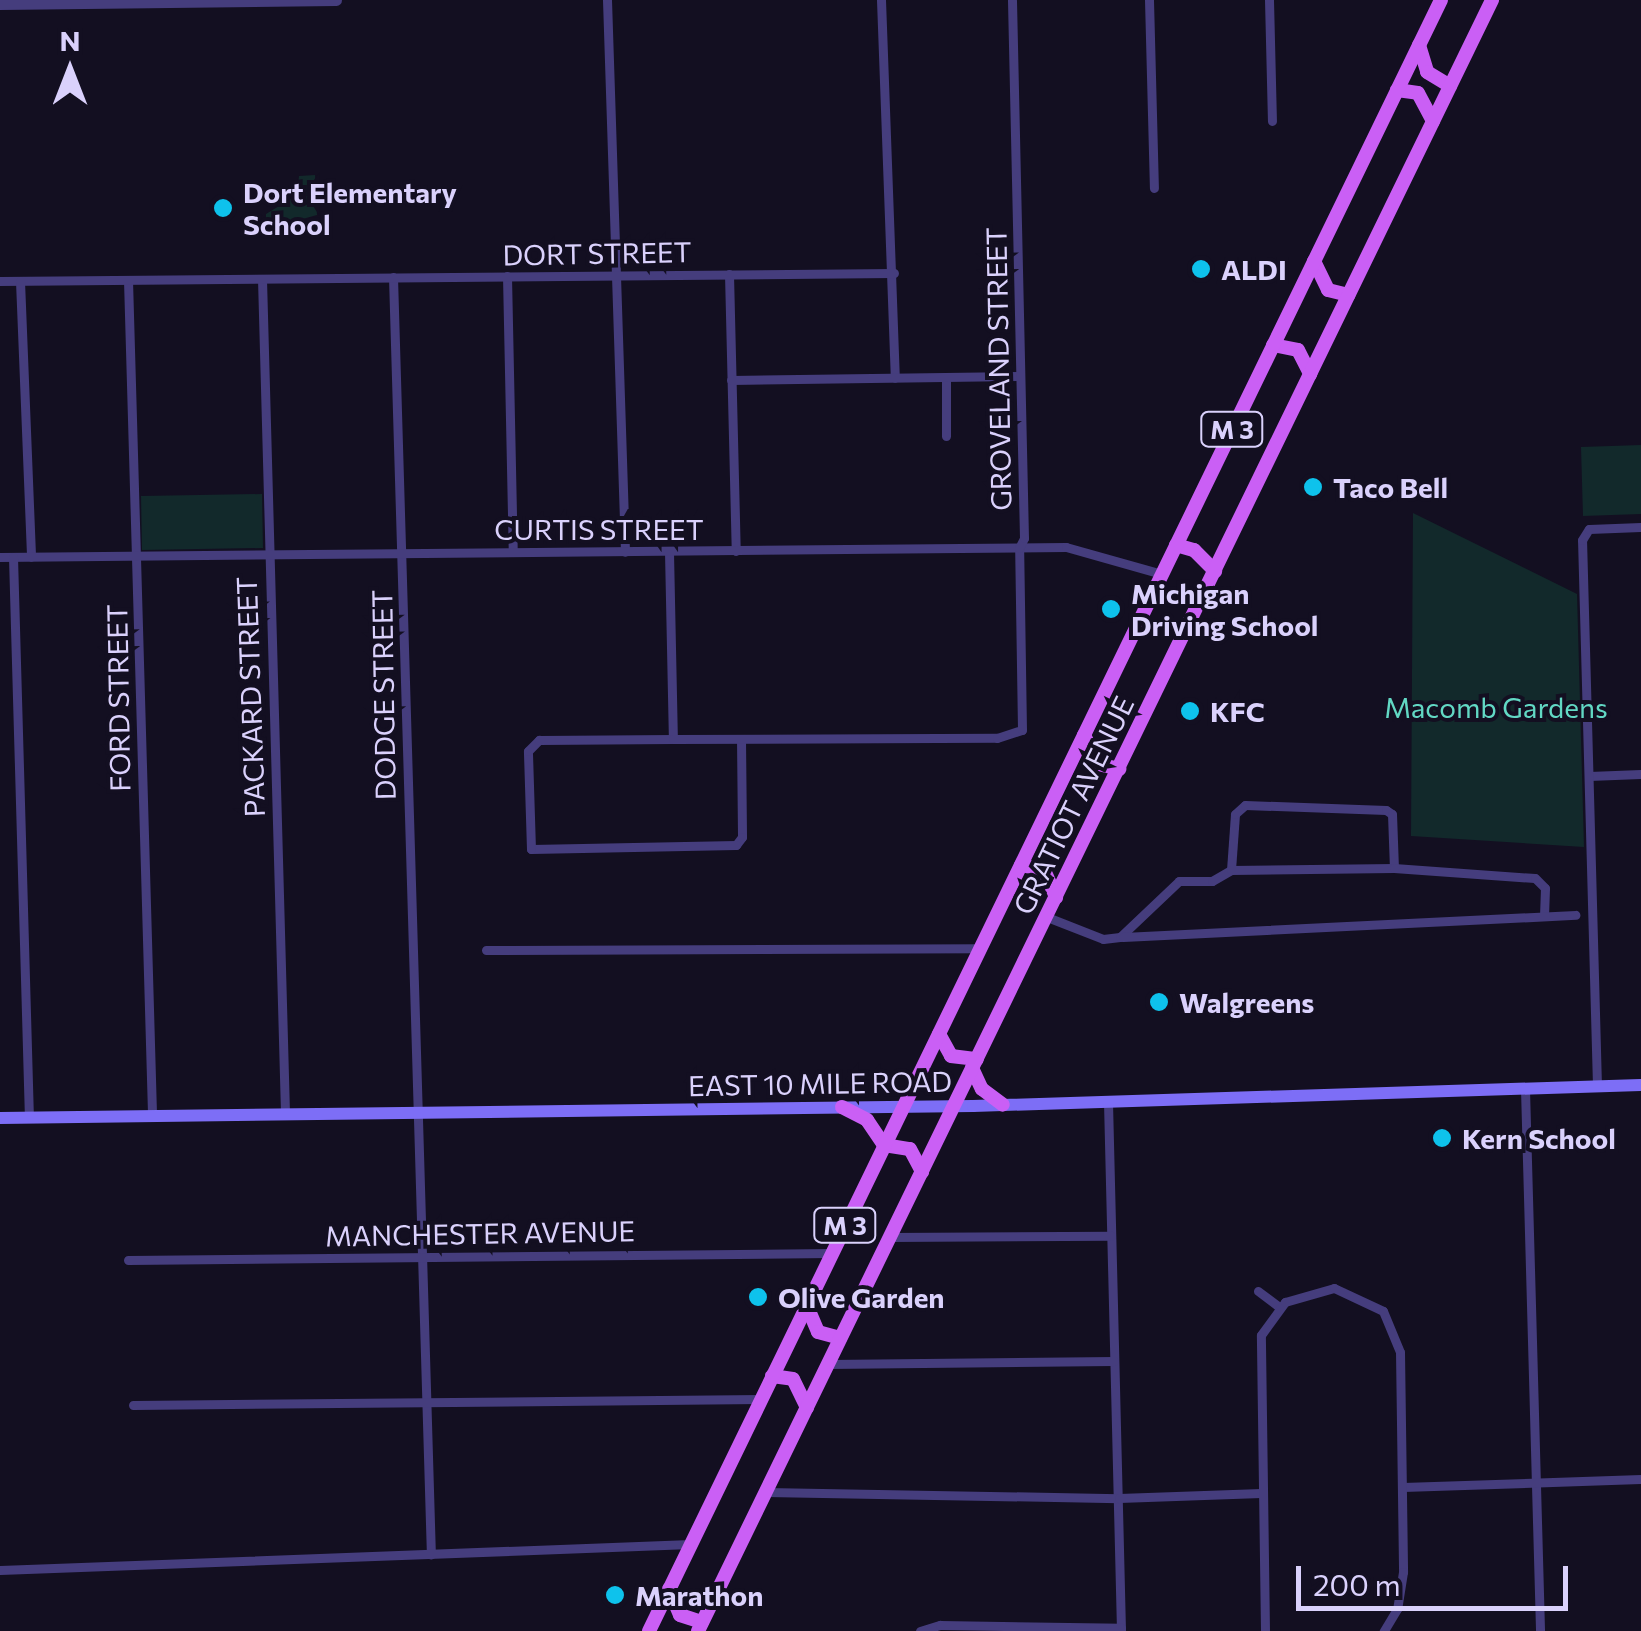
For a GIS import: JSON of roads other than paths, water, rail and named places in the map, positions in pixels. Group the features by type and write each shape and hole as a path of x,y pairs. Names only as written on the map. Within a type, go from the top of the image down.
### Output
{"main road":[{"name":"GRATIOT AVENUE","path":"649,1631 1440,0"},
{"name":"GRATIOT AVENUE","path":"700,1626 1492,0"},
{"path":"1419,45 1427,72 1450,86"},
{"path":"1397,90 1418,93 1433,122"},
{"path":"1314,261 1328,290 1348,295"},
{"path":"1273,344 1298,350 1310,374"},
{"path":"1176,545 1194,550 1214,571"},
{"path":"1084,734 1098,764 1118,769"},
{"path":"1020,864 1044,870 1056,897"},
{"path":"938,1034 951,1056 974,1063 982,1089 1002,1105"},
{"name":"EAST 10 MILE ROAD","path":"0,1118 953,1106 1641,1085"},
{"path":"842,1108 867,1120 884,1145 910,1149 922,1172"},
{"path":"806,1306 818,1332 840,1338"},
{"path":"772,1376 793,1379 807,1408"},
{"path":"669,1589 680,1615 700,1626"}],"street":[{"path":"0,4 336,0"},
{"path":"607,0 625,552"},
{"path":"881,0 895,378"},
{"name":"GROVELAND STREET","path":"741,740 1019,735 1019,548 1024,538 1012,0"},
{"path":"1149,0 1154,188"},
{"path":"1269,0 1272,121"},
{"name":"DORT STREET","path":"0,282 894,273"},
{"path":"729,274 736,552"},
{"path":"506,276 513,552"},
{"name":"DODGE STREET","path":"393,278 431,1554"},
{"name":"PACKARD STREET","path":"262,279 285,1114"},
{"name":"FORD STREET","path":"128,280 152,1115"},
{"path":"20,281 31,557"},
{"path":"732,380 1020,376"},
{"path":"946,377 946,436"},
{"path":"1597,1086 1584,534 1641,527"},
{"name":"CURTIS STREET","path":"0,557 1090,549 1162,574"},
{"path":"669,552 673,739"},
{"path":"13,557 29,1118"},
{"path":"673,739 741,740 742,837 734,846 532,849 532,744 673,739"},
{"path":"1589,776 1641,774"},
{"path":"1231,870 1234,814 1246,805 1386,810 1392,814 1394,868"},
{"path":"1120,937 1179,882 1212,881 1231,870 1394,868 1534,878 1546,888 1544,916"},
{"path":"1047,916 1084,936 1120,937 1575,915"},
{"path":"486,950 980,948"},
{"path":"1526,1089 1540,1631"},
{"path":"920,1631 940,1625 1121,1629 1108,1102"},
{"path":"890,1237 1111,1236"},
{"name":"MANCHESTER AVENUE","path":"128,1260 832,1254"},
{"path":"1265,1631 1258,1348 1279,1307 1299,1294 1334,1288 1367,1298 1386,1315 1400,1352 1404,1487 1401,1594 1384,1631"},
{"path":"1258,1291 1279,1307"},
{"path":"828,1364 1114,1361"},
{"path":"133,1404 761,1399"},
{"path":"1404,1487 1641,1479"},
{"path":"766,1492 1119,1498 1261,1493"},
{"path":"0,1570 690,1544"}],"place":[{"name":"Dort Elementary School","path":"223,208"},
{"name":"ALDI","path":"1201,269"},
{"name":"Taco Bell","path":"1313,487"},
{"name":"Michigan Driving School","path":"1111,609"},
{"name":"KFC","path":"1190,711"},
{"name":"Walgreens","path":"1159,1002"},
{"name":"Kern School","path":"1442,1138"},
{"name":"Olive Garden","path":"758,1297"},
{"name":"Marathon","path":"615,1595"}],"park label":[{"name":"Macomb Gardens","path":"1496,707"}]}
